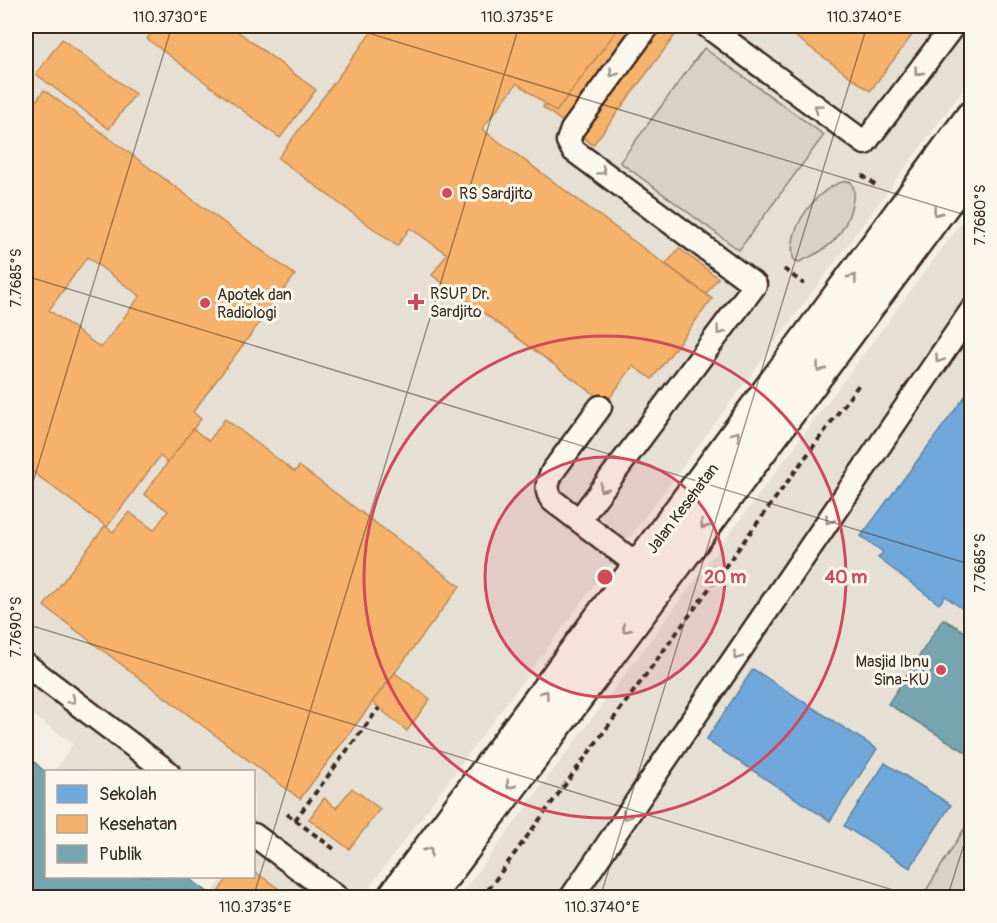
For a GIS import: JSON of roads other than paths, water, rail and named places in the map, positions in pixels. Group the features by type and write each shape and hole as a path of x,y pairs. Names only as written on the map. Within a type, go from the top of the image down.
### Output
{"street":[{"name":"Jalan Kesehatan","path":"426,897 650,574 972,118"},
{"name":"Jalan Kesehatan","path":"394,897 972,165"}],"lane":[{"path":"579,520 755,285 711,257 573,150 568,141 572,130 648,26"},
{"path":"707,26 865,143 953,26"},
{"path":"571,897 972,310"},
{"path":"600,407 553,471 547,486 548,494 552,500 650,574"},
{"path":"26,665 167,770"},
{"path":"255,836 338,897"}],"place":[{"name":"RS Sardjito","path":"447,193"},
{"name":"RSUP Dr. Sardjito","path":"416,302"},
{"name":"Apotek dan Radiologi","path":"205,303"},
{"name":"Masjid Ibnu Sina-KU","path":"941,670"}]}
